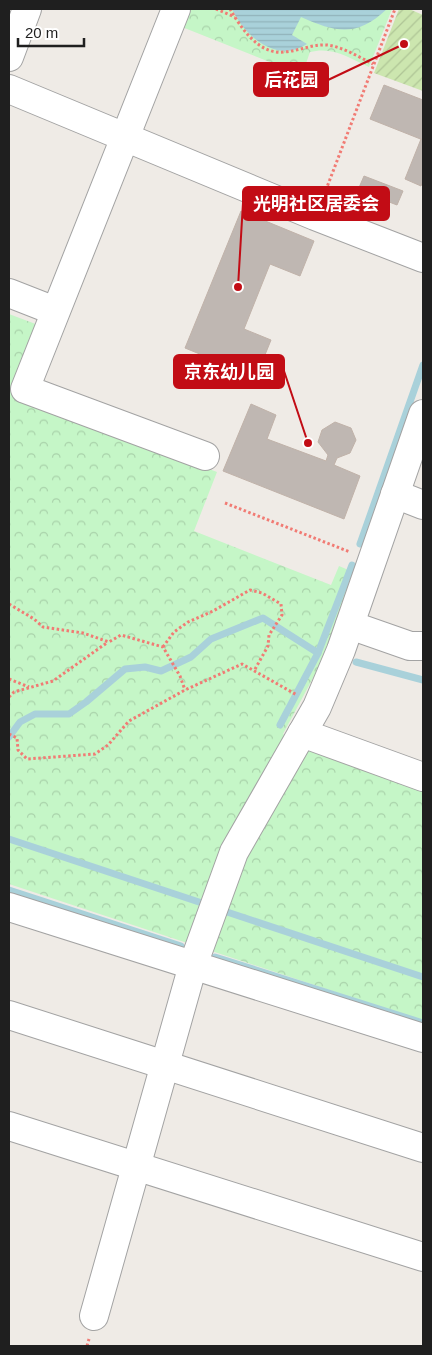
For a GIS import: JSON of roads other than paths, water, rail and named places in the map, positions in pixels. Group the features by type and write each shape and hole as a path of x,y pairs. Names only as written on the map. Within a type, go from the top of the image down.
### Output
{"street":[{"path":"9,57 27,9"},
{"path":"176,9 25,389 206,456"},
{"path":"9,89 315,216 423,258"},
{"path":"9,293 55,311"},
{"path":"94,1316 193,965 234,852 317,707 341,650 423,414"},
{"path":"396,494 423,505"},
{"path":"350,624 410,646 423,646"},
{"path":"302,733 423,777"},
{"path":"11,914 193,965 423,1038"},
{"path":"9,1015 423,1148"},
{"path":"9,1126 423,1257"}],"water":[{"path":"232,9 387,9 366,24 346,29 336,29 301,17 292,35 307,44 296,49 284,51 274,49 254,38 245,29"}],"waterway":[{"path":"360,544 423,365"},
{"path":"280,725 318,653 352,565"},
{"path":"9,737 20,722 35,714 69,714 125,669 145,667 161,671 191,657 211,639 263,618 318,653"},
{"path":"356,662 423,680"},
{"path":"9,839 208,905"},
{"path":"9,890 181,946"},
{"path":"218,909 423,977"},
{"path":"215,957 423,1023"}],"place":[{"name":"后花园","path":"404,44"},
{"name":"光明社区居委会","path":"238,287"},
{"name":"京东幼儿园","path":"308,443"}]}
